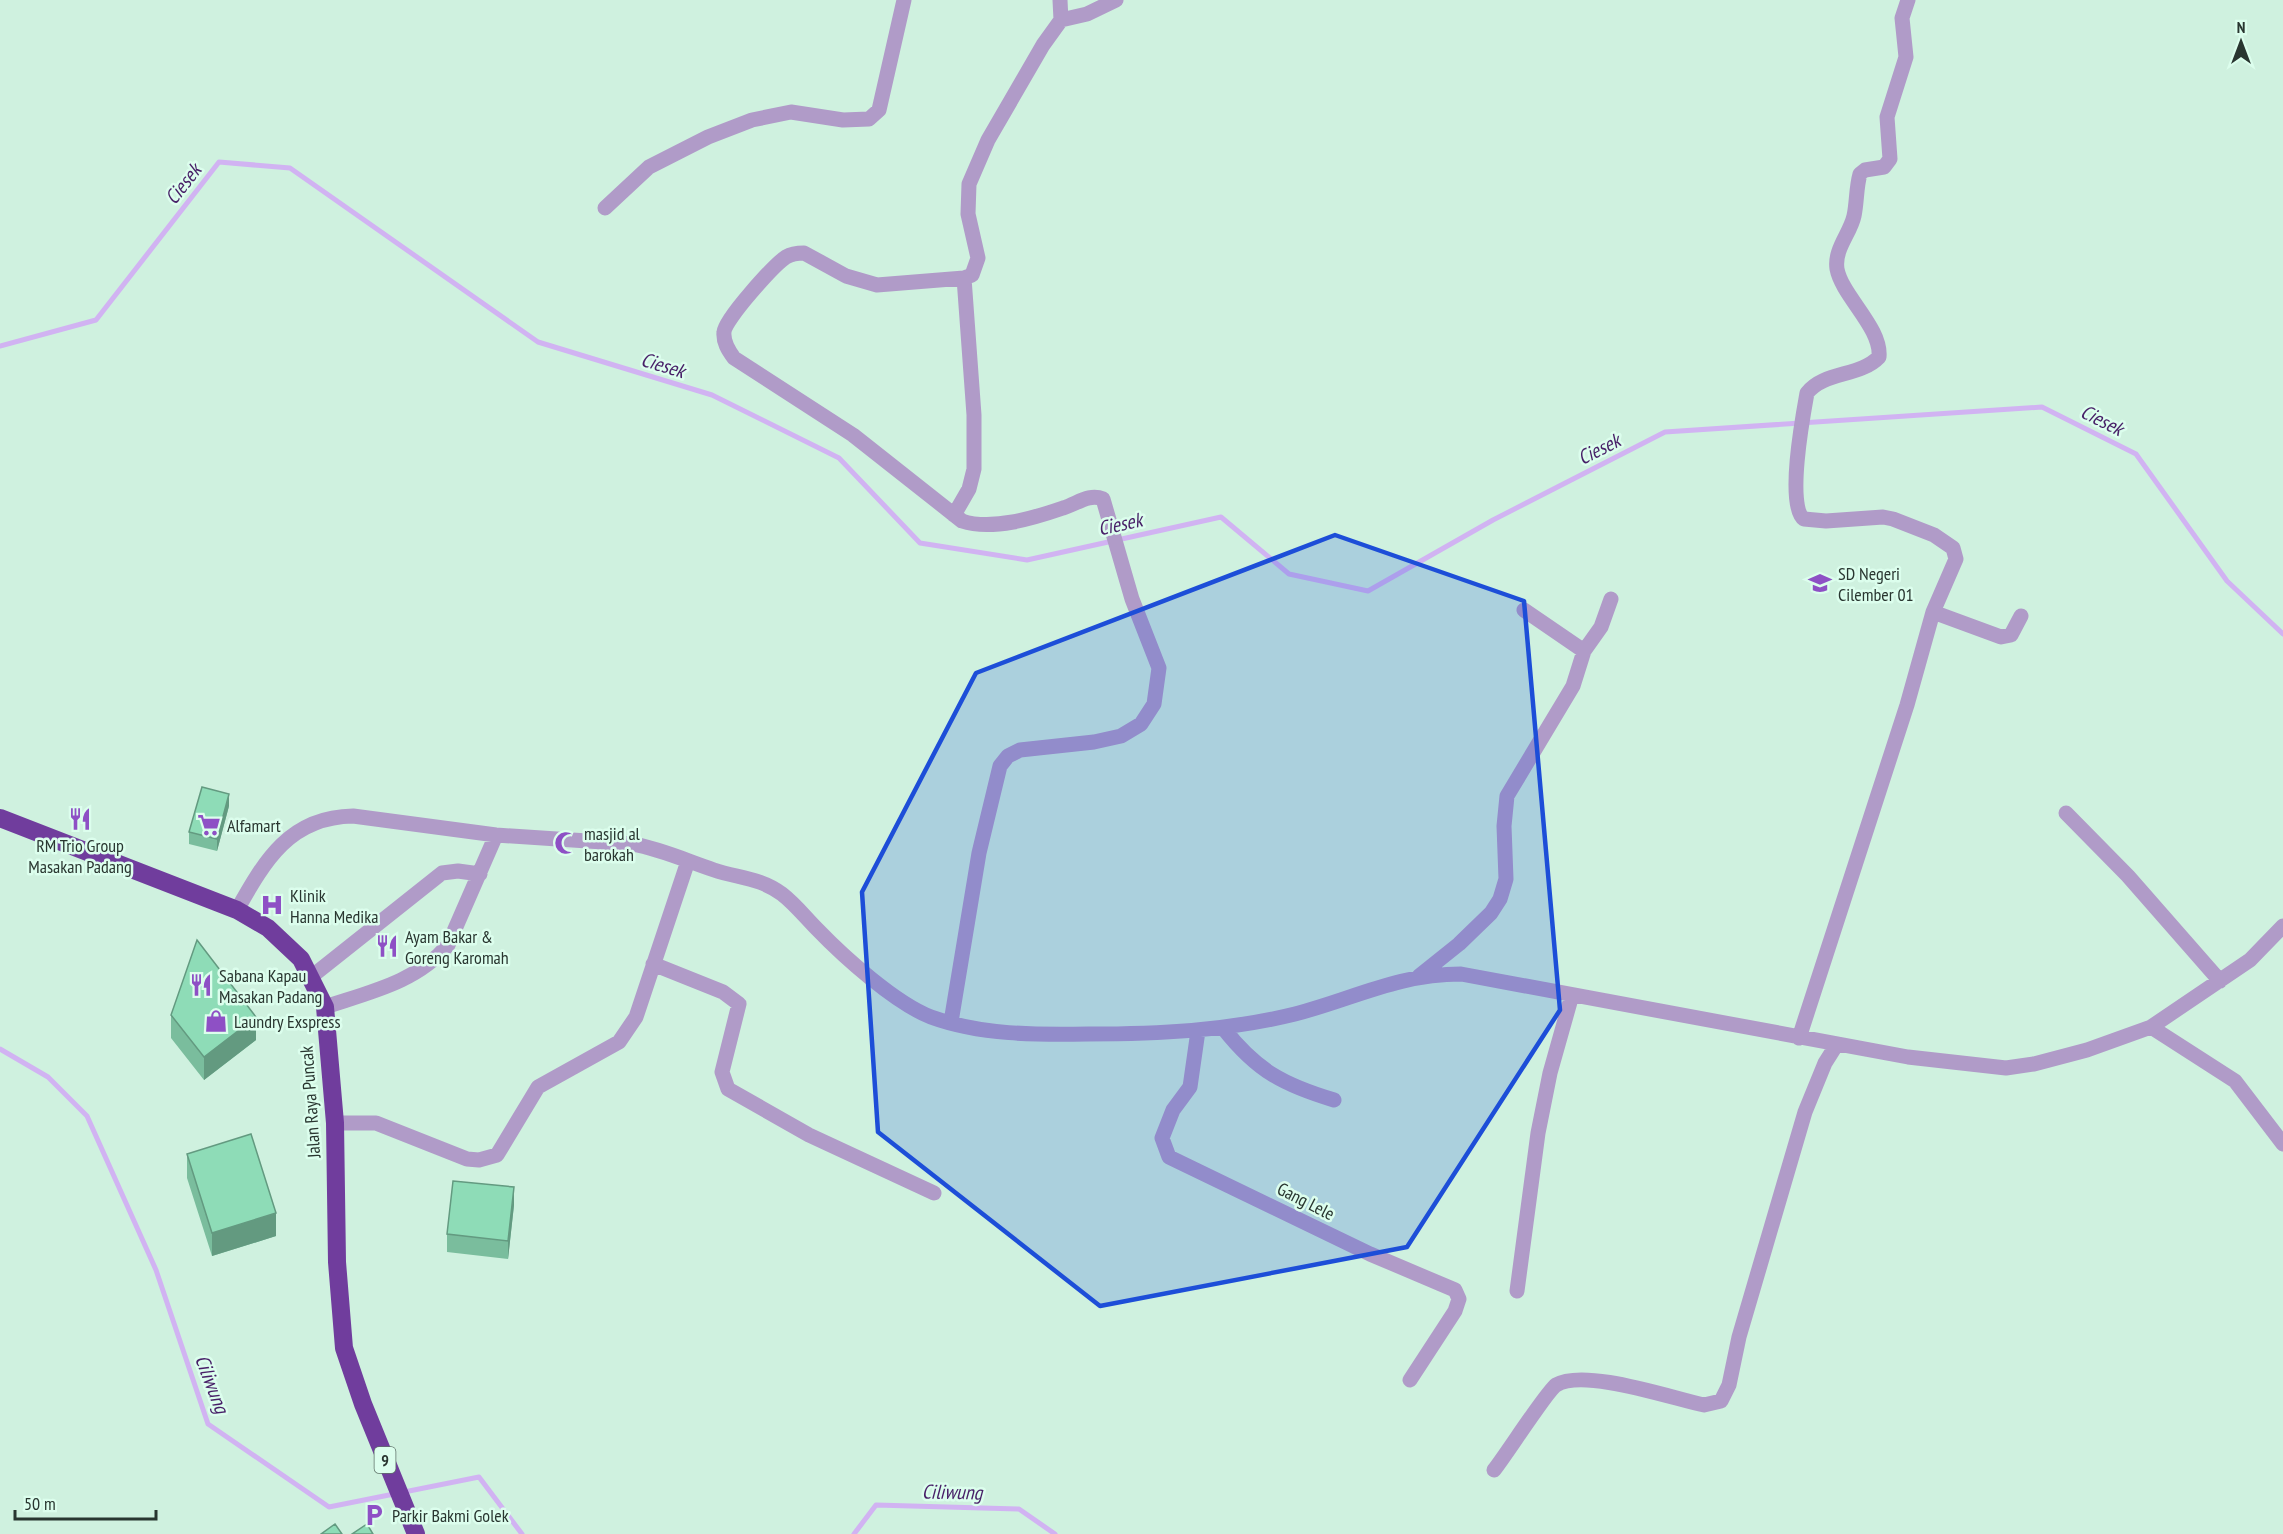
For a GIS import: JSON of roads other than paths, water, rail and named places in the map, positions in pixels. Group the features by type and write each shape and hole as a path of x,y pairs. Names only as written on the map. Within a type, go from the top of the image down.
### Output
{"highway":[{"name":"Jalan Raya Puncak","path":"0,818 237,910 268,928 301,959 325,1007 335,1123 340,1318 344,1348 363,1404 407,1517 416,1534"}],"street":[{"path":"605,208 649,167 708,137 752,120 791,112 843,120 869,119 879,110 904,0"},
{"path":"951,1022 979,853 1000,766 1008,756 1020,750 1094,742 1121,736 1141,724 1154,704 1159,668 1132,599 1103,499 1090,497 1065,508 1016,521 972,524 954,515 853,435 734,358 727,349 723,332 728,317 785,258 798,253 804,253 846,276 877,285 964,278 975,272 978,258 968,214 969,184 977,161 1043,45 1061,20 1060,0"},
{"path":"1061,20 1087,14 1116,0"},
{"path":"1799,1038 1907,705 1933,612 1956,559 1955,552 1934,535 1893,519 1883,517 1826,521 1801,517 1796,500 1800,440 1807,393 1821,383 1868,366 1879,357 1879,349 1873,335 1840,278 1837,265 1838,253 1854,217 1860,174 1886,166 1890,159 1887,117 1906,57 1902,18 1903,7 1908,0"},
{"path":"954,515 969,489 974,469 974,415 964,278"},
{"path":"1419,976 1459,944 1491,913 1500,898 1506,879 1504,826 1507,796 1573,686 1584,651 1601,627 1611,599"},
{"path":"1524,610 1584,651"},
{"path":"1933,612 2001,637 2011,635 2021,616"},
{"path":"2066,813 2128,876 2220,981"},
{"path":"237,910 264,862 283,842 331,816 353,816 496,835 633,844 654,848 718,872 751,878 776,890 860,970 930,1016 951,1022 1016,1033 1224,1029 1299,1013 1388,983 1419,976 1470,975 1799,1038 1948,1063 2006,1068 2034,1064 2087,1050 2151,1027 2260,952 2283,926"},
{"path":"325,1007 402,981 439,956 448,945 496,835"},
{"path":"335,1123 376,1123 466,1159 479,1160 497,1155 538,1087 619,1042 636,1017 688,861"},
{"path":"311,977 442,873 458,871 480,874"},
{"path":"653,964 723,992 739,1004 722,1072 728,1089 809,1135 934,1193"},
{"path":"1517,1291 1538,1132 1550,1073 1572,995"},
{"path":"2151,1027 2235,1081 2283,1144"},
{"path":"1224,1029 1243,1053 1270,1074 1289,1085 1334,1100"},
{"name":"Gang Lele","path":"1198,1031 1192,1081 1166,1124 1162,1138 1164,1151 1168,1157 1361,1250 1455,1290 1459,1299 1455,1311 1410,1380"},
{"path":"1494,1470 1555,1386 1571,1379 1591,1378 1704,1405 1717,1403 1725,1397 1739,1337 1805,1112 1825,1063 1837,1044"}],"waterway":[{"name":"Ciesek","path":"0,346 96,320 219,162 290,168 538,342 712,395 839,458 920,543 1027,560 1221,517 1289,574 1368,591 1493,520 1665,432 2042,407 2136,454 2227,581 2283,634"},
{"name":"Ciliwung","path":"0,1049 48,1077 87,1116 156,1270 208,1424 329,1507 479,1477 522,1534"},
{"name":"Ciliwung","path":"854,1534 876,1505 1019,1509 1055,1534"}],"place":[{"name":"SD Negeri Cilember 01","path":"1820,583"},
{"name":"RM Trio Group Masakan Padang","path":"80,819"},
{"name":"Alfamart","path":"209,825"},
{"name":"masjid al barokah","path":"566,843"},
{"name":"Klinik Hanna Medika","path":"272,905"},
{"name":"Ayam Bakar & Goreng Karomah","path":"387,946"},
{"name":"Sabana Kapau Masakan Padang","path":"201,985"},
{"name":"Laundry Exspress","path":"216,1021"},
{"name":"Parkir Bakmi Golek","path":"374,1515"}]}
